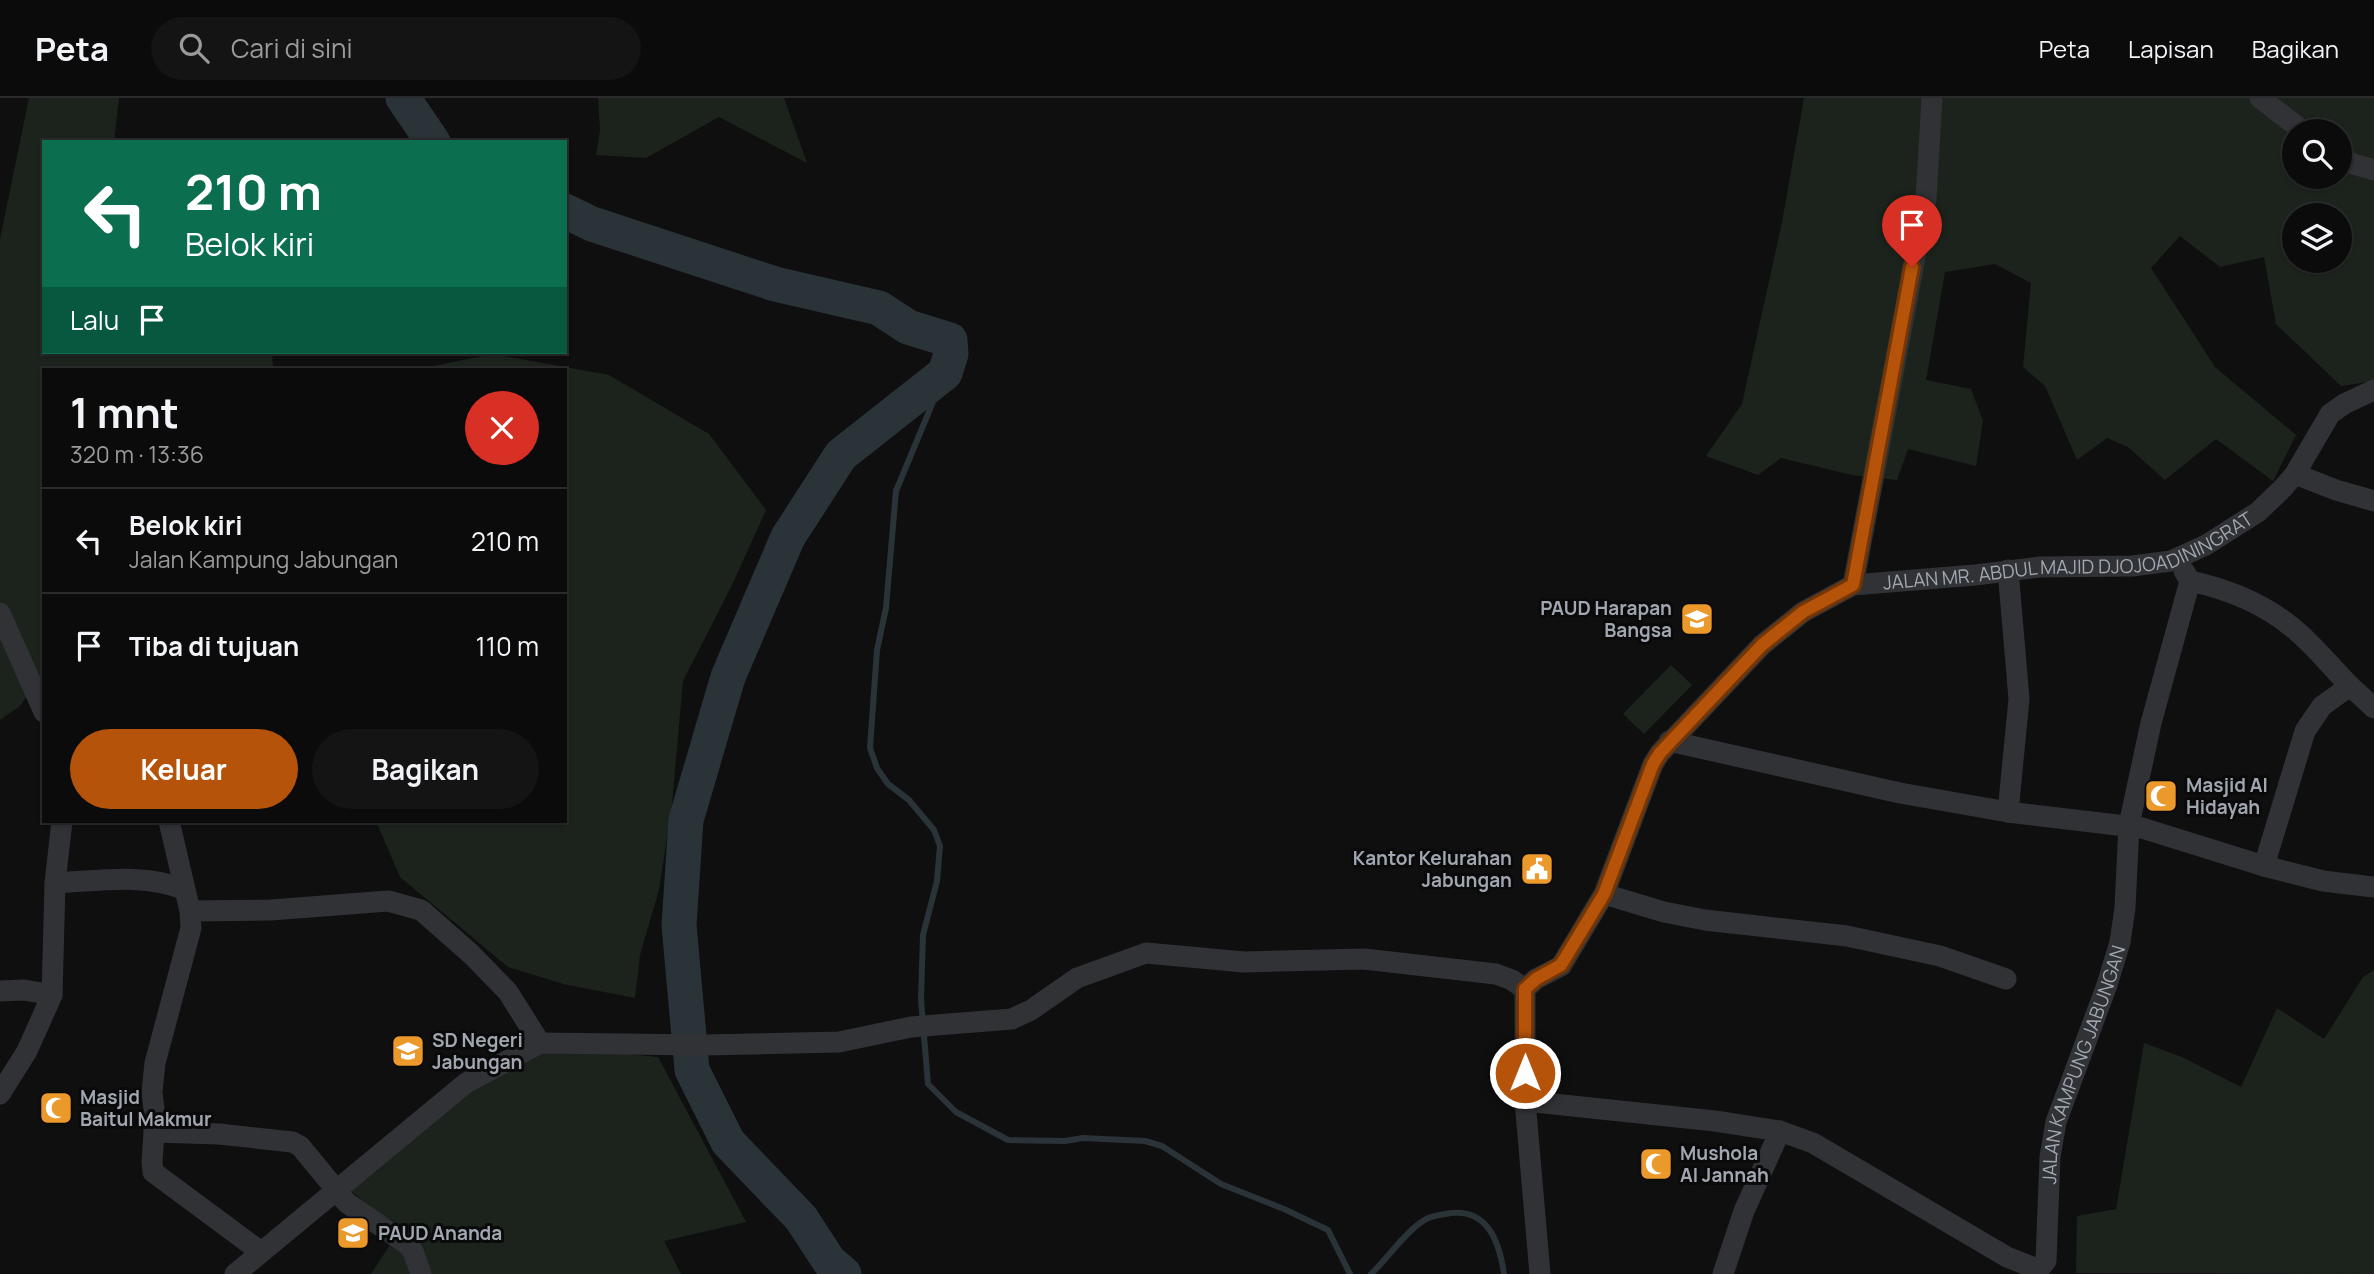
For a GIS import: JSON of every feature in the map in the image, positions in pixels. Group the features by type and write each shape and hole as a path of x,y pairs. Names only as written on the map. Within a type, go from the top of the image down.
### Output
{"street":[{"path":"1853,585 1926,199 1932,98"},
{"path":"2260,98 2287,119"},
{"path":"2352,163 2374,170"},
{"name":"JALAN MR. ABDUL MAJID DJOJOADININGRAT","path":"1525,989 1536,979 1561,965 1604,894 1653,764 1669,741 1762,645 1803,612 1853,585 2008,570 2132,566 2171,561 2206,545 2258,512 2295,474 2330,414 2374,390"},
{"path":"2295,474 2336,490 2374,500"},
{"path":"2171,561 2185,572 2190,581 2222,588 2249,600 2293,627 2374,708"},
{"path":"2008,570 2019,699 2008,812"},
{"name":"JALAN KAMPUNG JABUNGAN","path":"1525,1101 1616,1109 1780,1130 1813,1143 2003,1265 2040,1268 2046,1261 2050,1157 2056,1122 2107,985 2120,942 2125,908 2129,825 2151,723 2190,581"},
{"path":"0,613 42,708"},
{"path":"2264,866 2305,731 2322,706 2350,686"},
{"path":"1669,741 1872,787 2008,812 2129,825 2323,881 2374,887"},
{"path":"0,1094 27,1051 52,995 55,883 62,823"},
{"path":"169,823 190,911 191,928 155,1063 152,1092 153,1172 261,1252"},
{"path":"55,883 139,879 166,882 183,889"},
{"path":"1604,894 1664,912 1704,920 1846,936 1940,956 2006,979"},
{"path":"190,911 271,910 388,901 421,910 471,954 508,992 540,1043"},
{"path":"235,1274 466,1083 540,1043 705,1045 839,1042 911,1027 1012,1019 1031,1010 1077,978 1146,953 1244,962 1364,959 1496,974 1525,989 1525,1101 1540,1274"},
{"path":"0,991 24,990 52,995"},
{"path":"1723,1274 1748,1201 1780,1130"},
{"path":"153,1132 219,1134 292,1142 300,1146 347,1203 407,1244 413,1251 421,1274"}],"shaded area":[{"path":"29,98 119,98 114,140 42,140 42,354 272,354 273,368 42,368 42,675 20,706 0,720 0,239"},
{"path":"598,98 784,98 807,163 719,117 646,158 596,155 600,130"},
{"path":"1804,98 2374,98 2374,381 2341,386 2276,324 2264,257 2220,267 2180,236 2151,268 2215,367 2296,435 2273,481 2216,439 2165,480 2128,447 2107,438 2077,460 2045,386 2023,367 2031,283 1995,264 1945,272 1926,380 1971,389 1983,421 1976,466 1908,449 1897,480 1852,475 1781,458 1758,475 1706,456 1742,404 1782,222"},
{"path":"492,354 609,375 709,434 766,510 732,585 683,681 672,804 659,890 640,955 635,998 563,984 508,967 400,877 377,823 567,823 567,368 424,368"},
{"path":"1671,665 1692,685 1644,734 1623,714"},
{"path":"2374,970 2374,1274 2076,1273 2077,1216 2116,1209 2144,1043 2182,1057 2241,1087 2277,1008 2324,1039 2363,977"},
{"path":"542,1046 658,1057 746,1222 664,1241 681,1274 371,1274 402,1226 372,1209 349,1189 466,1095"}],"waterway":[{"path":"403,98 432,140"},
{"path":"567,212 592,224 775,284 879,308 908,327 950,340 951,354 945,373 841,455 788,537 728,677 686,820 679,925 692,1070 728,1142 801,1218 829,1261 844,1274"},
{"path":"945,373 896,491 886,608 877,650 870,748 877,768 888,784 909,800 934,830 940,846 937,881 923,935 921,999 928,1084 956,1112 1008,1140 1065,1141 1083,1138 1145,1141 1162,1146 1221,1184 1328,1230 1350,1274"},
{"path":"1371,1274 1422,1221 1439,1215 1459,1213 1471,1215 1488,1228 1498,1249 1504,1274"}],"place":[{"name":"PAUD Harapan Bangsa","path":"1697,619"},
{"name":"Masjid Al Hidayah","path":"2161,796"},
{"name":"Kantor Kelurahan Jabungan","path":"1537,869"},
{"name":"SD Negeri Jabungan","path":"408,1051"},
{"name":"Masjid Baitul Makmur","path":"56,1108"},
{"name":"Mushola Al Jannah","path":"1656,1164"},
{"name":"PAUD Ananda","path":"353,1233"}],"route":[{"path":"1525,1073 1525,989 1536,979 1561,965 1604,894 1653,764 1660,753 1762,645 1803,612 1853,585 1857,551 1912,267"}]}
